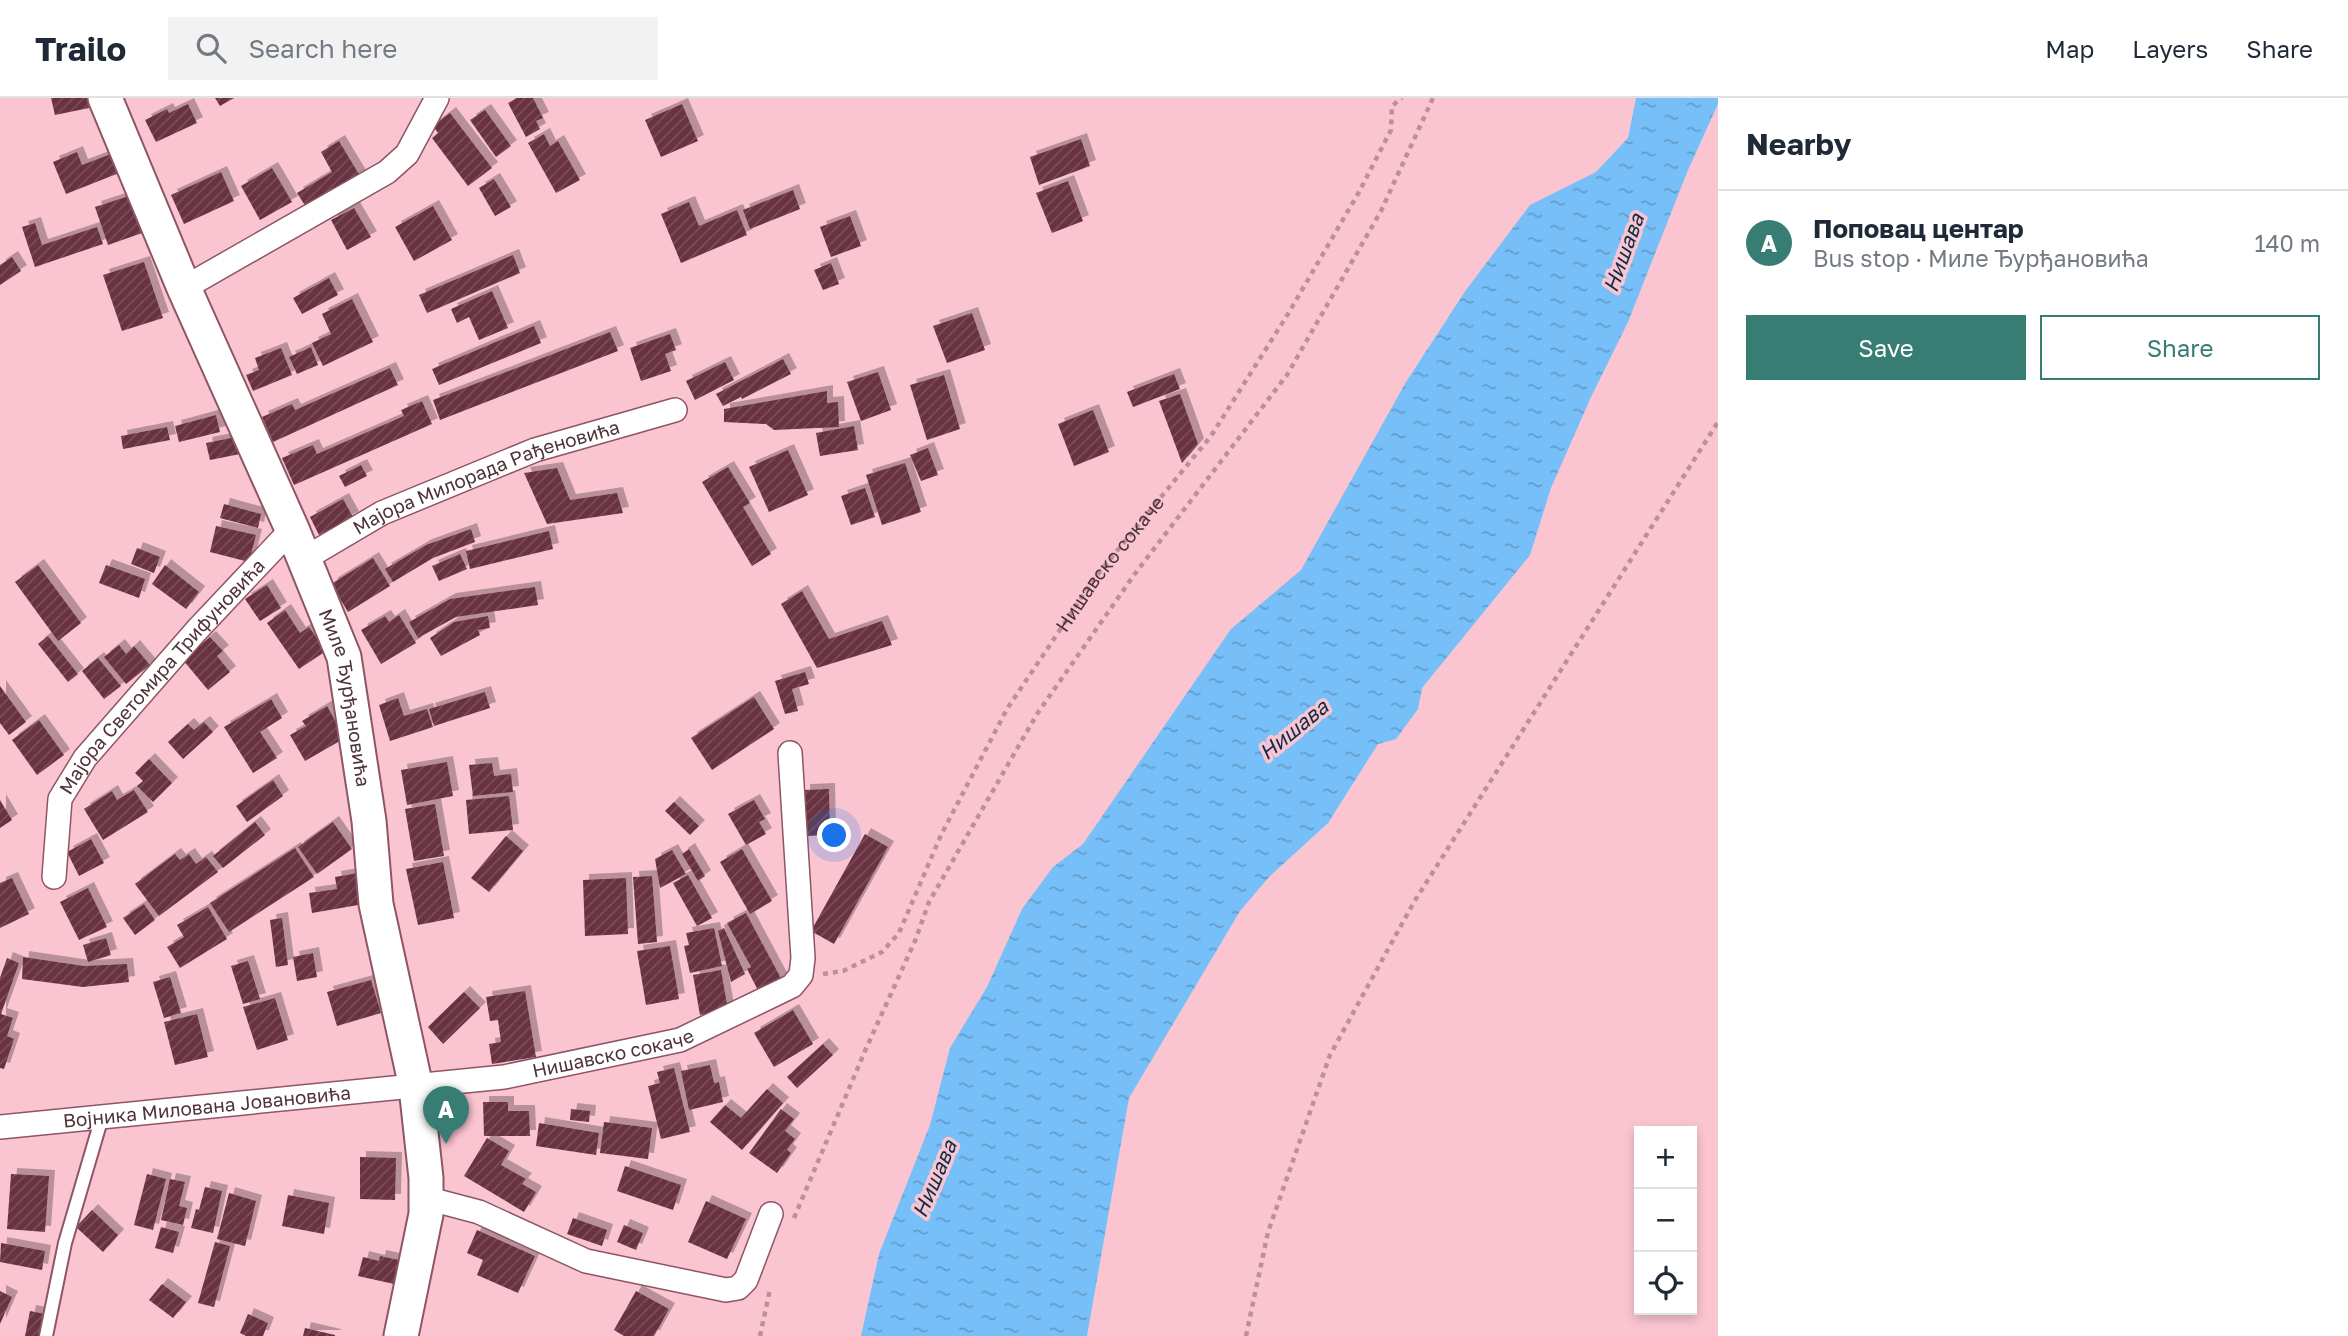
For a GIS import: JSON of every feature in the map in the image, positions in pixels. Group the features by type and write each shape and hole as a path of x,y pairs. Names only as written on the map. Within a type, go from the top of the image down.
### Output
{"street":[{"name":"Миле Ђурђановића","path":"105,98 184,288 298,544 344,657 369,821 376,904 416,1087 426,1178 426,1214 401,1336"},
{"path":"184,288 387,172 407,154 437,98"},
{"name":"Мајора Милорада Рађеновића","path":"298,544 382,513 535,450 675,410"},
{"name":"Мајора Светомира Трифуновића","path":"54,877 60,799 85,758 196,631 298,544"},
{"path":"790,753 803,958 798,979"},
{"name":"Нишавско сокаче","path":"416,1087 504,1077 680,1040 792,986 798,979"},
{"name":"Војника Милована Јовановића","path":"0,1127 416,1087"},
{"path":"426,1198 479,1212 586,1261 726,1290 738,1288 746,1280 771,1214"}],"lane":[{"path":"46,1336 65,1243 102,1117"}],"path":[{"name":"Нишавско сокаче","path":"798,979 843,971 882,952 899,933 941,835 1007,709 1094,579 1211,436 1288,314 1359,192 1391,130 1392,106 1402,98"},
{"path":"792,1223 934,892 1044,703 1163,535 1287,375 1381,211 1433,98"},
{"path":"1246,1336 1268,1232 1330,1055 1414,902 1718,422"},
{"path":"760,1336 772,1283"}],"water":[{"name":"Нишава","path":"1636,98 1718,98 1718,104 1688,170 1628,322 1551,488 1530,555 1422,688 1418,709 1396,739 1378,744 1328,823 1269,877 1240,911 1129,1098 1087,1336 861,1336 879,1254 930,1125 950,1048 987,987 1022,909 1053,867 1083,844 1231,629 1301,570 1406,382 1466,290 1530,205 1596,172 1628,138"}],"building":[{"path":"51,98 87,98 89,108 55,115"},
{"path":"215,98 234,98 220,106"},
{"path":"517,98 533,98 543,118 536,121 540,129 526,137 508,103"},
{"path":"188,104 197,123 156,142 145,120 167,109 169,113"},
{"path":"682,104 698,141 661,157 645,120"},
{"path":"485,110 511,146 496,157 470,120"},
{"path":"450,113 492,168 468,186 432,138 438,133 433,126"},
{"path":"544,134 550,146 558,141 580,180 556,193 528,143"},
{"path":"1081,139 1090,166 1039,185 1030,157"},
{"path":"339,141 360,176 306,207 297,193 332,172 321,152"},
{"path":"77,152 82,165 111,154 119,173 66,194 53,162"},
{"path":"272,168 292,202 260,220 241,186"},
{"path":"221,172 234,201 184,224 171,195"},
{"path":"494,179 511,207 495,216 479,188"},
{"path":"1068,181 1083,221 1052,233 1036,193"},
{"path":"793,190 800,209 750,229 743,210"},
{"path":"132,195 145,232 108,245 95,207"},
{"path":"689,202 699,226 737,210 747,235 681,263 661,214"},
{"path":"433,206 452,240 414,261 395,227"},
{"path":"354,208 371,237 347,250 331,220"},
{"path":"850,216 861,246 831,257 820,227"},
{"path":"35,223 42,245 97,227 103,244 35,267 22,227"},
{"path":"513,255 520,273 427,313 419,295"},
{"path":"12,257 21,271 0,285 0,265"},
{"path":"144,262 163,318 122,331 103,275"},
{"path":"831,263 839,284 823,290 814,270"},
{"path":"329,278 338,295 302,314 293,298"},
{"path":"492,291 508,328 479,340 469,317 457,323 451,309"},
{"path":"352,299 373,342 323,366 312,343 331,334 322,314"},
{"path":"972,313 985,350 947,363 933,326"},
{"path":"534,326 541,343 439,385 432,369"},
{"path":"610,332 618,351 440,420 433,400"},
{"path":"670,334 676,350 665,354 671,371 641,381 630,348"},
{"path":"311,347 318,365 297,374 289,357"},
{"path":"281,348 292,375 253,391 246,375 259,370 255,358"},
{"path":"783,359 791,374 723,406 716,394"},
{"path":"725,362 734,380 695,400 686,381"},
{"path":"390,368 398,385 273,442 262,417 292,404 295,410"},
{"path":"878,372 891,410 861,421 847,382"},
{"path":"1174,374 1180,389 1133,407 1127,392"},
{"path":"944,375 960,429 927,440 910,385"},
{"path":"827,391 827,403 838,402 839,427 774,430 766,424 724,422 724,409"},
{"path":"1180,394 1198,444 1182,463 1159,401"},
{"path":"422,401 432,424 294,485 282,458 313,445 317,454 404,416 401,410"},
{"path":"1093,410 1109,452 1074,466 1058,424"},
{"path":"216,415 220,432 179,442 175,426"},
{"path":"854,426 858,450 820,456 816,433"},
{"path":"167,427 170,440 123,449 121,436"},
{"path":"236,437 240,454 210,460 206,443"},
{"path":"928,448 938,475 921,481 910,455"},
{"path":"788,450 808,495 769,512 749,467"},
{"path":"905,463 921,512 882,525 866,475"},
{"path":"361,465 367,476 345,487 339,476"},
{"path":"728,467 750,503 743,507 771,554 752,566 702,482"},
{"path":"557,468 570,500 617,493 623,513 547,524 524,473"},
{"path":"865,488 875,517 851,525 841,496"},
{"path":"343,499 353,517 319,535 310,517"},
{"path":"224,504 261,514 258,528 220,518"},
{"path":"216,526 256,535 249,562 210,552"},
{"path":"471,529 475,542 433,558 393,582 385,569 426,545"},
{"path":"549,531 553,549 470,569 466,551"},
{"path":"137,548 160,557 154,573 131,564"},
{"path":"460,554 467,569 439,581 432,566"},
{"path":"373,558 390,586 348,612 331,584"},
{"path":"38,565 81,623 58,641 15,582"},
{"path":"106,565 145,579 139,598 99,583"},
{"path":"165,565 199,592 186,609 152,584"},
{"path":"267,585 281,608 260,621 245,599"},
{"path":"535,587 538,605 456,617 418,638 409,622 450,599"},
{"path":"802,591 829,639 882,621 892,645 817,668 781,604"},
{"path":"285,610 300,633 309,627 326,651 299,669 267,623"},
{"path":"399,615 416,643 381,664 361,630 385,616 389,622"},
{"path":"488,616 490,628 478,630 480,635 441,656 430,638 454,622"},
{"path":"48,636 78,674 68,682 38,644"},
{"path":"210,637 223,651 217,656 230,672 208,690 183,660"},
{"path":"119,645 126,654 134,646 150,665 126,684 104,657"},
{"path":"98,658 121,686 104,699 82,671"},
{"path":"805,672 809,684 792,689 798,711 785,714 775,681"},
{"path":"0,686 26,722 9,735 0,723"},
{"path":"485,692 490,708 434,726 429,709"},
{"path":"754,697 774,729 712,770 691,738"},
{"path":"398,698 404,716 427,709 433,727 390,741 379,705"},
{"path":"271,699 282,718 260,732 277,758 253,773 224,727"},
{"path":"327,706 345,738 305,761 290,735 306,726 302,721"},
{"path":"39,720 64,755 37,775 12,740"},
{"path":"204,722 213,732 183,759 168,742 188,724 194,730"},
{"path":"149,759 172,783 153,802 137,786 143,781 135,773"},
{"path":"447,762 453,796 407,805 401,770"},
{"path":"492,763 494,776 511,774 513,792 473,796 469,765"},
{"path":"273,780 283,796 247,822 236,806"},
{"path":"829,789 830,835 805,836 804,790"},
{"path":"134,790 148,812 103,840 84,809 112,791 117,800"},
{"path":"509,796 513,830 469,834 466,800"},
{"path":"0,800 12,820 0,828"},
{"path":"754,800 765,819 759,822 766,834 746,845 728,814"},
{"path":"674,802 699,826 690,835 665,811"},
{"path":"435,804 444,856 414,861 405,809"},
{"path":"255,822 265,835 223,868 213,856"},
{"path":"333,822 352,849 317,874 298,847"},
{"path":"865,834 888,847 834,944 811,931"},
{"path":"506,836 523,851 489,892 471,878"},
{"path":"91,839 104,863 79,876 67,852"},
{"path":"295,848 314,877 229,932 210,903"},
{"path":"689,849 705,876 698,881 682,854"},
{"path":"742,849 772,901 750,914 720,862"},
{"path":"672,850 686,874 660,888 655,859"},
{"path":"175,854 180,860 189,854 196,864 206,857 218,872 159,916 135,884"},
{"path":"443,862 454,918 418,925 406,869"},
{"path":"358,873 364,904 312,913 309,893 337,889 335,877"},
{"path":"688,875 712,918 697,926 673,883"},
{"path":"652,876 657,942 638,944 633,877"},
{"path":"12,878 29,914 0,928 0,883"},
{"path":"626,878 628,934 585,936 583,880"},
{"path":"88,888 107,927 79,940 60,902"},
{"path":"144,904 155,920 135,935 123,918"},
{"path":"208,907 227,939 180,968 167,947 184,937 177,925"},
{"path":"746,913 784,984 761,996 747,969 751,967 727,923"},
{"path":"282,918 288,965 276,967 270,920"},
{"path":"714,928 722,966 690,973 684,946 689,945 686,933"},
{"path":"724,928 745,974 731,982 718,931"},
{"path":"106,938 111,955 88,962 83,945"},
{"path":"670,946 679,999 646,1005 637,951"},
{"path":"313,953 317,977 297,981 293,957"},
{"path":"23,957 84,966 127,964 129,982 83,987 22,979"},
{"path":"7,958 19,963 1,1014 13,1018 7,1036 14,1039 4,1069 0,1068 0,978"},
{"path":"248,961 260,999 243,1004 231,966"},
{"path":"721,970 728,1010 700,1015 693,975"},
{"path":"170,977 181,1013 164,1018 153,982"},
{"path":"371,980 381,1013 337,1026 327,992"},
{"path":"525,991 536,1057 492,1064 489,1044 501,1042 498,1020 490,1021 486,997"},
{"path":"464,992 480,1008 443,1044 428,1027"},
{"path":"275,998 288,1040 257,1050 243,1007"},
{"path":"793,1010 813,1044 774,1067 754,1033"},
{"path":"197,1014 208,1057 175,1065 164,1022"},
{"path":"823,1044 833,1055 797,1088 787,1077"},
{"path":"710,1065 714,1083 719,1082 723,1102 689,1110 681,1071"},
{"path":"674,1068 690,1132 661,1139 648,1086 660,1083 657,1072"},
{"path":"767,1089 783,1103 742,1150 710,1122 725,1105 741,1118"},
{"path":"483,1102 508,1102 508,1111 529,1111 530,1136 484,1136"},
{"path":"571,1109 590,1111 589,1122 570,1120"},
{"path":"781,1109 794,1119 785,1131 795,1139 787,1150 791,1153 777,1173 749,1153"},
{"path":"604,1122 652,1128 648,1159 600,1153"},
{"path":"539,1123 599,1133 596,1155 536,1146"},
{"path":"487,1138 509,1151 501,1165 526,1179 522,1184 536,1192 524,1212 464,1176"},
{"path":"360,1157 396,1158 395,1200 360,1199"},
{"path":"625,1166 681,1185 673,1210 617,1191"},
{"path":"11,1174 49,1176 45,1232 7,1229"},
{"path":"147,1174 166,1179 153,1230 134,1225"},
{"path":"170,1179 185,1182 179,1206 187,1208 183,1225 161,1220"},
{"path":"205,1187 222,1191 213,1233 191,1228"},
{"path":"229,1193 256,1201 245,1246 217,1239"},
{"path":"288,1195 329,1203 324,1234 282,1226"},
{"path":"706,1201 746,1219 727,1259 688,1242"},
{"path":"92,1210 118,1235 103,1252 76,1227"},
{"path":"573,1218 607,1230 602,1246 567,1234"},
{"path":"624,1225 643,1233 636,1250 617,1242"},
{"path":"161,1227 179,1232 173,1253 155,1248"},
{"path":"477,1230 535,1256 518,1293 477,1275 483,1260 467,1253"},
{"path":"215,1242 230,1246 214,1307 198,1303"},
{"path":"1,1243 45,1251 42,1270 0,1262"},
{"path":"380,1256 399,1260 394,1284 358,1276 363,1257 379,1261"},
{"path":"162,1284 186,1302 173,1318 149,1300"},
{"path":"0,1291 12,1297 0,1324"},
{"path":"636,1291 669,1309 654,1336 624,1336 614,1330"},
{"path":"30,1311 45,1314 40,1336 25,1336"},
{"path":"248,1314 268,1323 263,1336 246,1336 240,1333"},
{"path":"305,1328 335,1335 335,1336 303,1336"}],"place":[{"name":"Поповац центар","path":"446,1144"}]}
